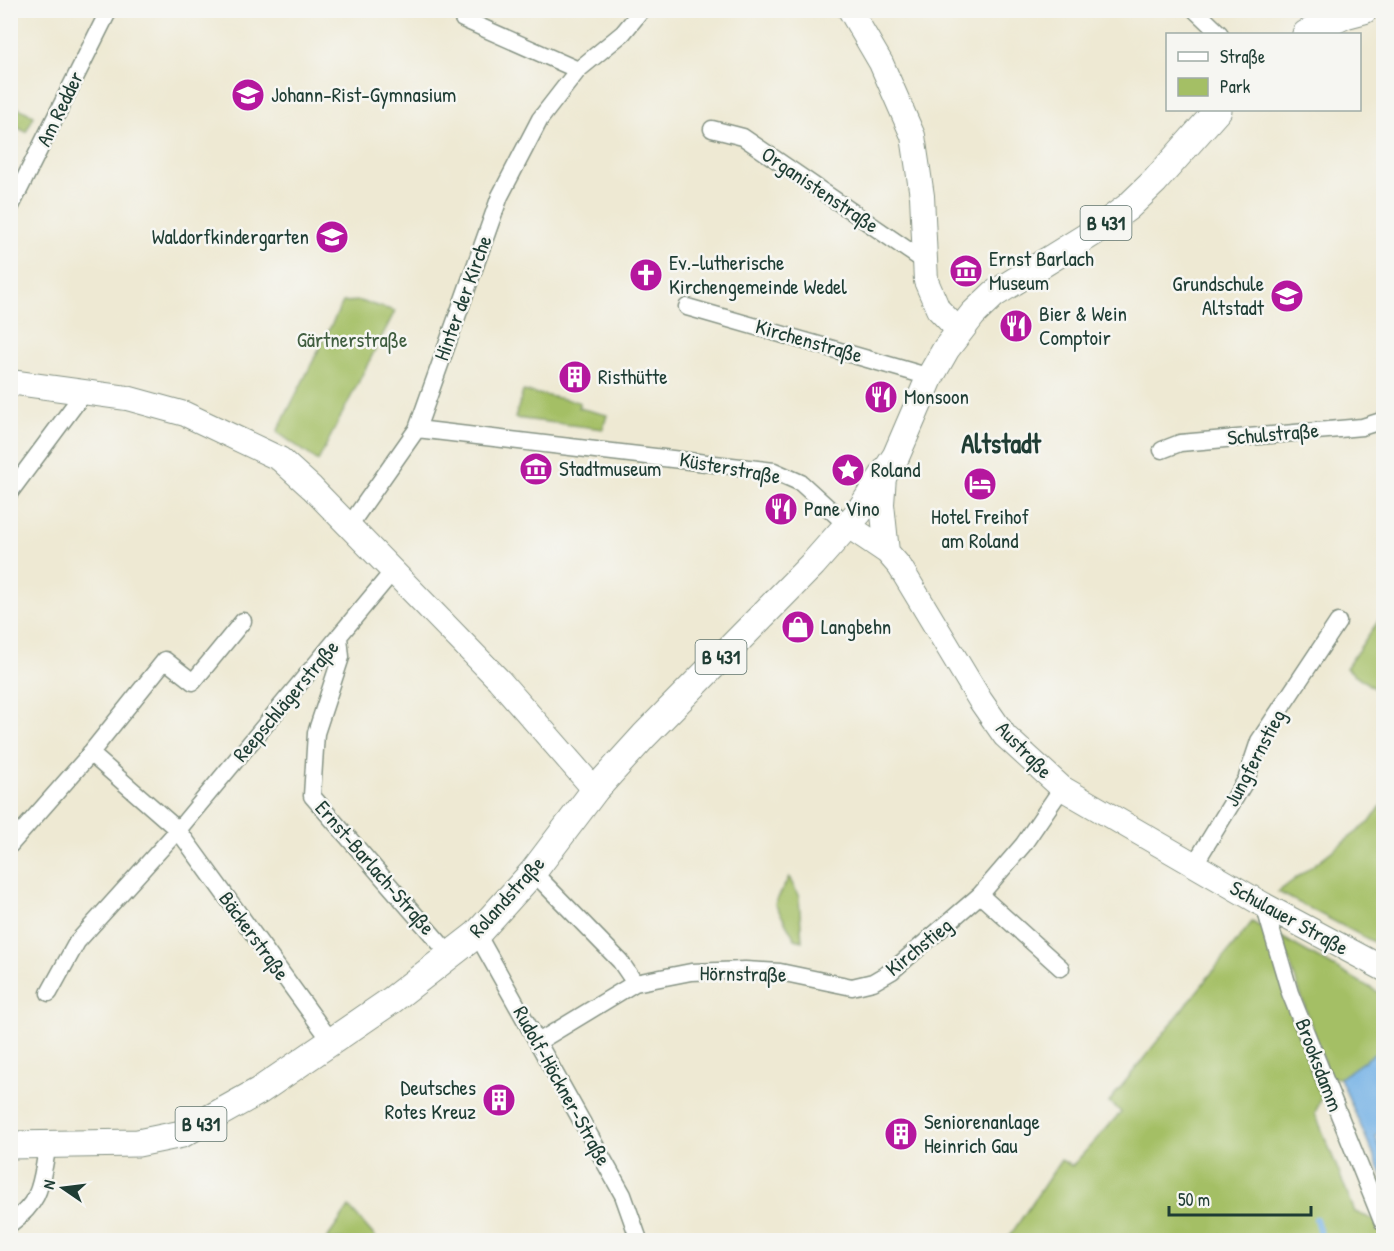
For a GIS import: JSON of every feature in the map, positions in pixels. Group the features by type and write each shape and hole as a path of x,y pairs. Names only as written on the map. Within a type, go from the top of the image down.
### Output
{"main road":[{"path":"1308,33 1345,15 1364,10"},
{"name":"B 431","path":"847,525 884,476 909,429 930,377 958,330 994,294 1094,232 1128,207 1217,111"},
{"name":"Rolandstraße","path":"10,1145 138,1143 182,1134 259,1090 392,1000 477,934 533,872 595,790 847,525"}],"street":[{"name":"Am Redder","path":"10,208 109,10"},
{"name":"Hinter der Kirche","path":"353,522 418,424 500,196 540,119 578,69 623,33 642,10"},
{"path":"850,10 881,63 913,136 922,196 924,261 933,300 958,330"},
{"path":"1195,10 1219,33"},
{"path":"463,19 578,69"},
{"name":"Organistenstraße","path":"712,129 743,137 924,261"},
{"name":"Kirchenstraße","path":"687,307 930,377"},
{"path":"10,382 127,398 167,409 236,436 280,459 353,522 393,571 499,680 595,790"},
{"path":"10,492 85,391"},
{"name":"Schulstraße","path":"1162,450 1180,444 1362,427 1383,420"},
{"name":"Küsterstraße","path":"418,424 774,471 801,483 847,525"},
{"path":"884,476 882,504 887,552"},
{"name":"Austraße","path":"847,525 887,552 914,586 980,700 1008,740 1062,788 1194,866"},
{"name":"Reepschlägerstraße","path":"49,993 77,942 178,830 393,571"},
{"path":"10,845 90,753 165,660 192,682 243,621"},
{"name":"Jungfernstieg","path":"1194,866 1246,780 1259,741 1338,622"},
{"name":"Ernst-Barlach-Straße","path":"339,637 341,657 316,734 312,796 450,955"},
{"path":"90,753 178,830"},
{"name":"Kirchstieg","path":"852,987 873,982 892,971 980,895 1023,845 1062,788"},
{"name":"Bäckerstraße","path":"178,830 331,1041"},
{"name":"Schulauer Straße","path":"1194,866 1383,969"},
{"path":"533,872 620,961 635,983"},
{"path":"980,895 1061,968"},
{"name":"Brooksdamm","path":"1264,905 1290,993 1383,1221"},
{"name":"Rudolf-Höckner-Straße","path":"477,934 623,1196 639,1240"},
{"name":"Hörnstraße","path":"538,1042 635,983 691,972 745,970 817,978 852,987"},
{"path":"10,1224 28,1211 36,1201 48,1144"}],"green space":[{"path":"11,104 34,116 26,132 11,124"},
{"name":"Gärtnerstraße","path":"360,301 395,311 318,461 277,432 343,302"},
{"path":"523,391 579,402 579,408 607,415 603,429 515,418"},
{"path":"1383,614 1383,695 1346,668"},
{"path":"1383,803 1383,947 1278,892 1370,822"},
{"path":"789,877 799,897 802,941 795,939 775,904"},
{"path":"1252,922 1266,930 1288,1005 1321,1099 1315,1113 1355,1212 1377,1221 1383,1240 1007,1240 1061,1160 1072,1166 1121,1112 1109,1102"},
{"path":"1281,937 1383,995 1383,1048 1340,1078 1329,1077"},
{"path":"349,1207 378,1240 326,1240"}],"water":[{"path":"1383,1048 1383,1130 1376,1136 1383,1157 1383,1177 1340,1078"}],"waterway":[{"path":"1316,1219 1322,1240"}],"place":[{"name":"Johann-Rist-Gymnasium","path":"248,95"},
{"name":"Waldorfkindergarten","path":"332,237"},
{"name":"Ernst Barlach Museum","path":"966,271"},
{"name":"Ev.-lutherische Kirchengemeinde Wedel","path":"646,275"},
{"name":"Grundschule Altstadt","path":"1287,296"},
{"name":"Bier & Wein Comptoir","path":"1016,326"},
{"name":"Risthütte","path":"575,377"},
{"name":"Monsoon","path":"881,397"},
{"name":"Stadtmuseum","path":"536,469"},
{"name":"Roland","path":"848,470"},
{"name":"Hotel Freihof am Roland","path":"980,484"},
{"name":"Pane Vino","path":"781,509"},
{"name":"Langbehn","path":"798,627"},
{"name":"Deutsches Rotes Kreuz","path":"499,1100"},
{"name":"Seniorenanlage Heinrich Gau","path":"901,1134"}],"district":[{"name":"Altstadt","path":"1001,444"}]}
